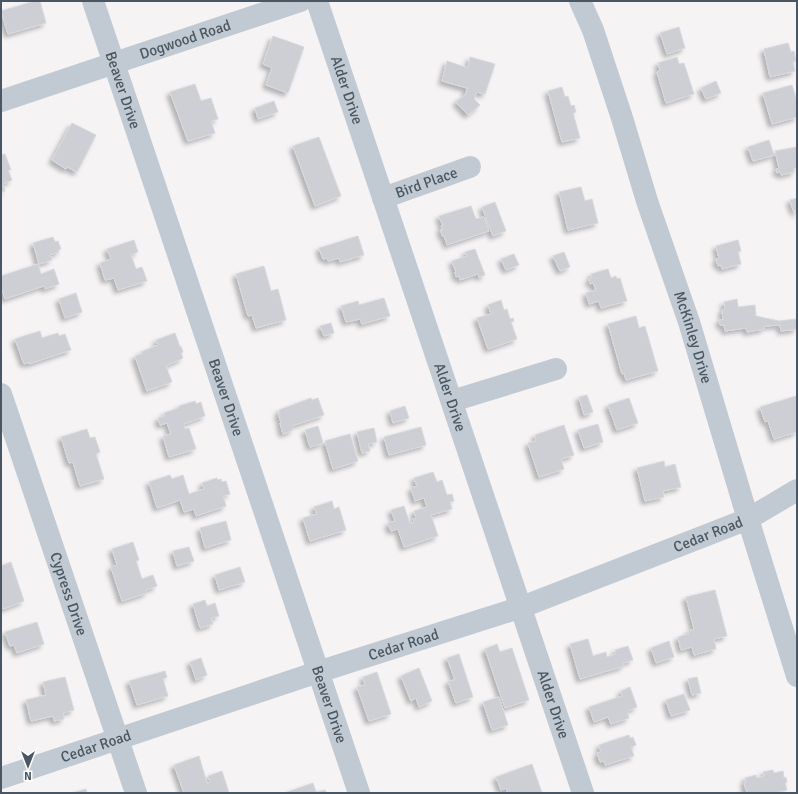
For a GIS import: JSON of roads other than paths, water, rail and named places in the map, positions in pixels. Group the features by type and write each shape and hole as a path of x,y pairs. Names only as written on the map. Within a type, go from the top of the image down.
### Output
{"street":[{"name":"Beaver Drive","path":"93,1 359,793"},
{"name":"Dogwood Road","path":"1,101 300,1"},
{"name":"Alder Drive","path":"317,1 522,607 583,793"},
{"name":"McKinley Drive","path":"580,1 598,45 647,201 689,322 797,676"},
{"name":"Bird Place","path":"383,198 470,167"},
{"path":"452,401 556,368"},
{"name":"Cypress Drive","path":"1,394 136,793"},
{"name":"Cedar Road","path":"1,778 318,672 522,607 748,519 797,490"}]}
